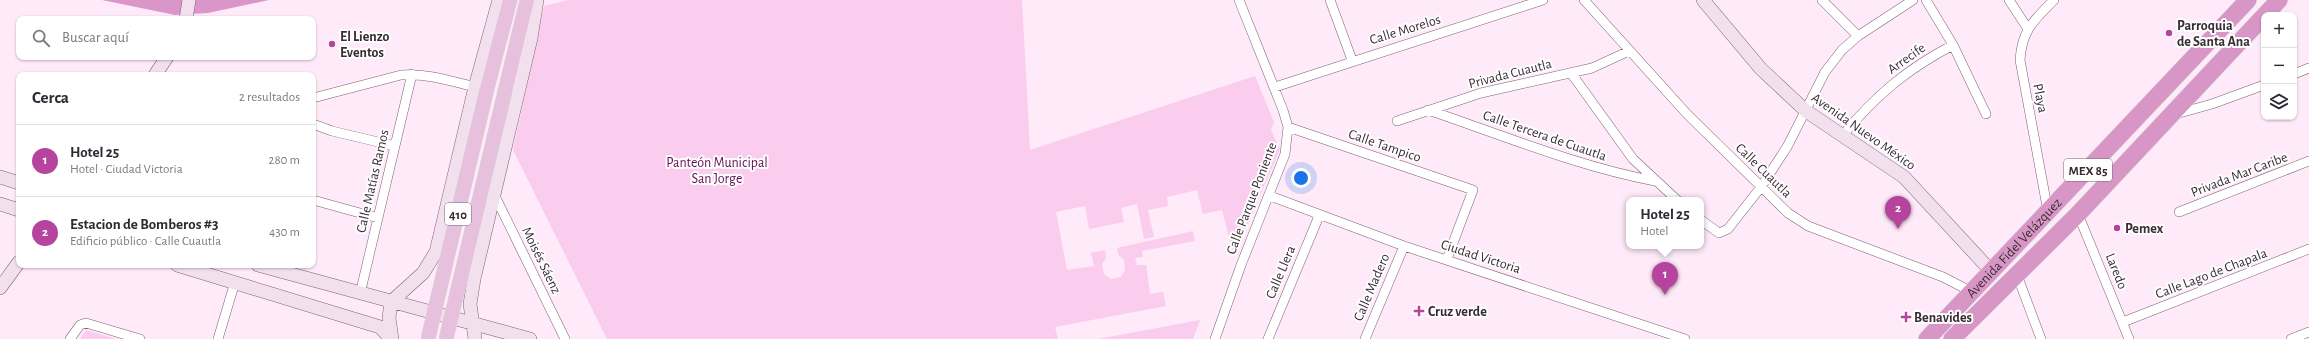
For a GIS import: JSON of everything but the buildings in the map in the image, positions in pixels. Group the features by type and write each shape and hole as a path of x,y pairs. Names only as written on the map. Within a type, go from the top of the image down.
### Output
{"highway":[{"name":"Avenida Fidel Velázquez","path":"1927,339 2048,213 2248,0"},
{"name":"Avenida Fidel Velázquez","path":"2268,12 2279,0"},
{"name":"Avenida Fidel Velázquez","path":"1952,339 1964,331 2017,274 2078,214 2261,20"}],"main road":[{"path":"186,16 189,0"},
{"path":"391,339 389,318 391,302 423,273 436,252 452,184 481,88 499,0"},
{"name":"410","path":"428,339 481,88 510,0"},
{"name":"410","path":"446,339 527,0"},
{"path":"475,339 471,325 470,304 474,279 531,38 537,0"},
{"name":"Avenida Nuevo México","path":"1703,0 1751,58 1806,111 1904,177 1991,271"},
{"path":"157,72 165,60"},
{"path":"0,177 16,182"},
{"path":"452,184 472,182 486,186 493,199"},
{"path":"449,198 453,204 467,212 484,209 493,199"},
{"path":"0,204 16,209"},
{"path":"0,288 16,266"},
{"path":"187,268 380,327 391,339"},
{"path":"269,268 471,325 530,339"}],"street":[{"name":"Calle Parque Poniente","path":"1215,339 1241,265 1270,196 1285,154 1288,127 1275,87 1239,0"},
{"path":"1330,0 1352,60"},
{"name":"Calle Morelos","path":"1275,87 1352,60 1543,0"},
{"name":"Calle Cuautla","path":"1584,0 1628,51 1687,114 1788,213 1808,226 1943,277 1972,292"},
{"path":"1822,0 1858,36"},
{"path":"1704,222 1715,231 1723,233 1728,229 1761,187 1787,147 1825,72 1842,50 1858,36 1913,0"},
{"path":"1926,0 1953,45 1986,114"},
{"path":"2009,0 2028,29"},
{"name":"Playa","path":"2048,213 2020,60 2023,36 2054,0"},
{"name":"Arrecife","path":"1842,136 1860,114 1904,73 1953,45"},
{"name":"Privada Cuautla","path":"1397,121 1481,93 1598,66 1628,51"},
{"path":"2297,73 2309,68"},
{"path":"1571,73 1633,159 1655,182 1673,197"},
{"path":"316,97 401,75 412,74 433,76 481,88"},
{"name":"Calle Matías Ramos","path":"360,294 412,74"},
{"path":"2172,115 2212,104 2261,86"},
{"name":"Calle Tercera de Cuautla","path":"1428,110 1587,165 1622,176 1655,182"},
{"path":"316,125 332,131 395,146"},
{"name":"Calle Tampico","path":"1288,127 1473,190 1447,259"},
{"name":"Privada Mar Caribe","path":"2180,212 2309,162"},
{"name":"Ciudad Victoria","path":"1270,196 1319,216 1404,246 1685,339"},
{"name":"Moisés Sáenz","path":"493,199 565,339"},
{"path":"316,201 378,218"},
{"name":"Laredo","path":"2078,214 2129,339"},
{"name":"Calle Llera","path":"1268,339 1319,216"},
{"name":"Calle Madero","path":"1365,339 1404,246"},
{"name":"Calle Lago de Chapala","path":"2123,322 2309,249"},
{"path":"2017,274 2041,339"},
{"path":"218,339 235,282"},
{"path":"70,339 80,325 86,323 140,339"},
{"path":"2291,339 2309,332"}],"green space":[{"name":"Panteón Municipal San Jorge","path":"568,0 1022,0 1030,150 1255,76 1274,122 1271,130 1280,149 1234,256 1222,210 1203,214 1197,190 1167,197 1168,206 1148,210 1154,237 1144,239 1137,204 1121,208 1124,222 1089,229 1085,206 1056,212 1067,270 1094,266 1091,253 1105,250 1106,258 1102,264 1104,274 1111,279 1121,277 1125,270 1124,260 1118,254 1117,248 1193,231 1195,241 1142,251 1143,257 1135,258 1137,265 1146,265 1150,294 1163,292 1166,306 1055,327 1058,339 607,339 513,150 544,6"},
{"path":"1200,320 1193,339 1098,339"},
{"path":"86,330 116,339 80,339"}],"shaded area":[{"path":"102,0 269,0 208,13 175,15"}],"place":[{"name":"Parroquia de Santa Ana","path":"2169,33"},
{"name":"El Lienzo Eventos","path":"332,44"},
{"name":"Pemex","path":"2117,228"},
{"name":"Estacion de Bomberos #3","path":"1898,229"},
{"name":"Hotel 25","path":"1665,295"},
{"name":"Cruz verde","path":"1419,311"},
{"name":"Benavides","path":"1906,317"}]}
